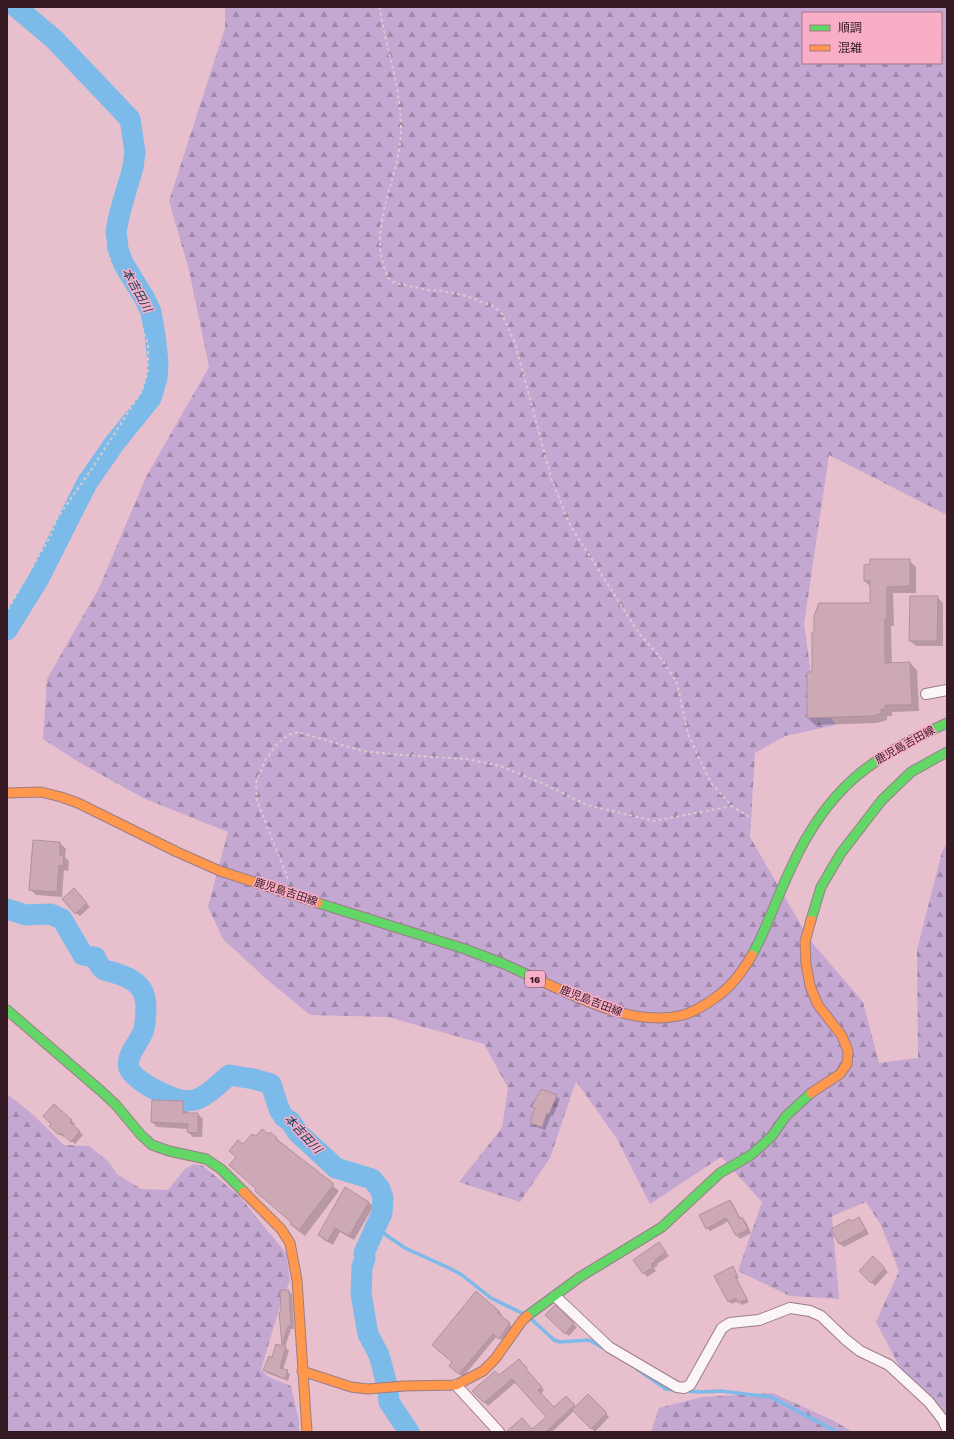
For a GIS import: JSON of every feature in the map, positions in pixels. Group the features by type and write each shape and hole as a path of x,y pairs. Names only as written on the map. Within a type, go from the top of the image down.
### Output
{"street":[{"path":"926,694 947,690"},
{"name":"鹿児島吉田線","path":"7,793 20,792 52,794 83,806 147,838 213,868 471,951 595,1004 624,1014 644,1017 664,1017 686,1014 708,1004 729,986 742,971 754,952 800,850 813,826 849,781 888,752 947,723"},
{"path":"302,1371 351,1387 368,1389 401,1386 456,1385 483,1371 495,1359 528,1314 580,1277 662,1227 720,1173 751,1155 771,1137 786,1116 808,1096 840,1074 847,1064 848,1051 842,1036 818,1005 810,986 806,964 805,942 821,887 841,852 882,800 911,772 947,752"},
{"path":"7,1010 101,1091 116,1105 141,1135 152,1145 169,1151 206,1159 221,1169 281,1229 290,1243 297,1280 307,1432"},
{"path":"554,1296 609,1347 677,1387 684,1388 690,1385 722,1328 730,1322 759,1320 790,1308 810,1311 821,1316 845,1340 860,1351 889,1365 929,1402 943,1420 947,1429"},
{"path":"456,1385 499,1432"}],"path":[{"path":"380,7 400,104 401,129 398,152 382,219 380,245 381,256 388,278 395,283 463,296 493,306 502,314 515,343 552,481 570,525 638,632 663,661 676,683 688,734 698,758 711,783 732,806 768,829 781,813 821,781 834,776 849,781"},
{"path":"7,28 46,58 87,95 115,126 121,145 120,172 104,222 106,248 112,268 141,323 148,345 148,371 142,391 91,470 58,516 51,535 7,611"},
{"path":"294,895 257,801 256,783 266,759 277,744 288,735 298,732 363,750 402,755 467,759 500,766 544,784 587,805 654,821 732,806"}],"green space":[{"path":"225,7 947,7 947,515 829,455 804,624 814,695 836,725 785,736 755,753 750,837 809,939 863,1002 879,1063 918,1058 917,950 942,852 947,842 947,1432 905,1377 876,1322 899,1271 881,1225 866,1202 832,1216 839,1299 790,1296 738,1271 762,1202 721,1157 650,1204 617,1139 576,1081 550,1158 520,1202 459,1182 502,1128 508,1088 484,1044 388,1017 310,1015 264,977 223,939 208,907 228,832 143,798 77,761 43,739 47,679 99,588 146,477 209,367 189,270 169,201 225,28"},
{"path":"7,1094 30,1112 64,1145 89,1146 108,1161 117,1174 141,1189 168,1190 185,1169 194,1164 203,1166 239,1196 286,1253 290,1280 281,1303 261,1369 267,1376 291,1386 299,1421 299,1432 7,1432"},
{"path":"773,1393 832,1420 853,1432 651,1432 659,1408 702,1397"}],"building":[{"path":"870,559 910,559 910,586 887,587 885,663 910,662 912,705 885,705 885,709 881,709 881,714 870,716 807,718 807,672 812,672 812,632 814,632 814,616 819,603 870,603 870,581 864,581 864,565 870,564"},
{"path":"910,596 938,596 937,641 909,641"},
{"path":"33,840 60,842 60,855 64,855 63,866 59,865 57,892 29,890"},
{"path":"74,888 87,903 75,914 62,899"},
{"path":"541,1089 557,1095 549,1114 547,1113 542,1127 530,1123 535,1108 532,1107"},
{"path":"152,1100 183,1101 183,1113 198,1113 198,1133 187,1132 188,1124 151,1122"},
{"path":"54,1104 72,1120 70,1122 80,1131 71,1142 61,1133 59,1135 49,1126 51,1124 43,1116"},
{"path":"262,1129 268,1134 270,1132 277,1138 276,1139 334,1184 299,1230 290,1224 291,1222 256,1192 256,1189 229,1165 236,1157 229,1151 238,1140 243,1144 252,1134 256,1136"},
{"path":"345,1187 369,1202 349,1236 335,1228 328,1241 318,1235"},
{"path":"730,1200 740,1219 742,1217 748,1229 736,1236 726,1218 706,1229 699,1215"},
{"path":"859,1217 866,1230 839,1244 831,1229 850,1219 852,1221"},
{"path":"659,1242 666,1252 655,1260 656,1262 651,1264 653,1267 643,1274 633,1260"},
{"path":"873,1256 885,1268 871,1283 859,1271"},
{"path":"733,1266 737,1275 735,1276 747,1299 738,1303 736,1298 728,1302 714,1276"},
{"path":"280,1290 289,1290 291,1326 288,1326 282,1345 279,1312 281,1312"},
{"path":"476,1291 510,1323 499,1339 493,1334 459,1374 449,1366 452,1362 432,1345"},
{"path":"555,1305 574,1323 565,1334 545,1315"},
{"path":"276,1344 286,1347 280,1368 288,1370 285,1379 263,1370 269,1356 272,1357"},
{"path":"519,1359 542,1387 538,1390 554,1407 566,1396 575,1405 546,1432 506,1432 522,1418 532,1429 546,1417 512,1379 484,1403 472,1391 495,1371 499,1375"},
{"path":"588,1394 607,1413 591,1429 572,1410"}],"waterway":[{"name":"本吉田川","path":"7,630 38,580 87,483 114,444 151,398 157,378 158,362 151,312 145,299 123,263 118,249 116,231 133,167 135,152 130,119 54,39 16,7"},
{"name":"本吉田川","path":"7,909 26,915 50,914 62,919 83,955 95,957 99,965 104,970 129,978 139,986 146,1000 145,1024 143,1032 131,1054 128,1064 133,1074 139,1080 165,1095 186,1101 201,1097 229,1075 254,1079 271,1084 279,1109 284,1117 291,1122 298,1133 336,1168 372,1179 380,1189 383,1198 382,1213 364,1253 365,1259 362,1267 361,1294 368,1334 379,1355 388,1389 389,1402 409,1432"},
{"path":"377,1227 405,1248 462,1275 491,1298 524,1314"},
{"path":"529,1317 554,1340 560,1342 589,1340 605,1349"},
{"path":"637,1369 666,1389 677,1390"},
{"path":"685,1391 721,1391 771,1397 837,1432"}],"traffic: fast":[{"path":"752,955 788,874 805,841 820,817 836,797 853,779 873,763 919,736 947,723"},
{"path":"811,920 821,887 841,853 882,800 911,772 947,752"},
{"path":"318,903 465,949 504,964 541,981"},
{"path":"7,1010 101,1091 116,1105 141,1135 152,1145 169,1151 206,1159 221,1169 244,1192"},
{"path":"527,1316 580,1277 662,1227 720,1173 751,1155 771,1137 786,1116 811,1093"}],"traffic: slow":[{"path":"7,793 41,792 78,803 177,852 220,871 318,903"},
{"path":"811,920 805,942 806,964 810,986 818,1005 842,1036 848,1051 847,1064 840,1074 811,1093"},
{"path":"541,981 610,1010 628,1015 665,1018 687,1014 715,998 736,978 752,955"},
{"path":"244,1192 281,1229 290,1243 297,1280 307,1432"},
{"path":"302,1371 351,1387 368,1389 404,1386 456,1385 483,1371 495,1359 527,1316"}]}
